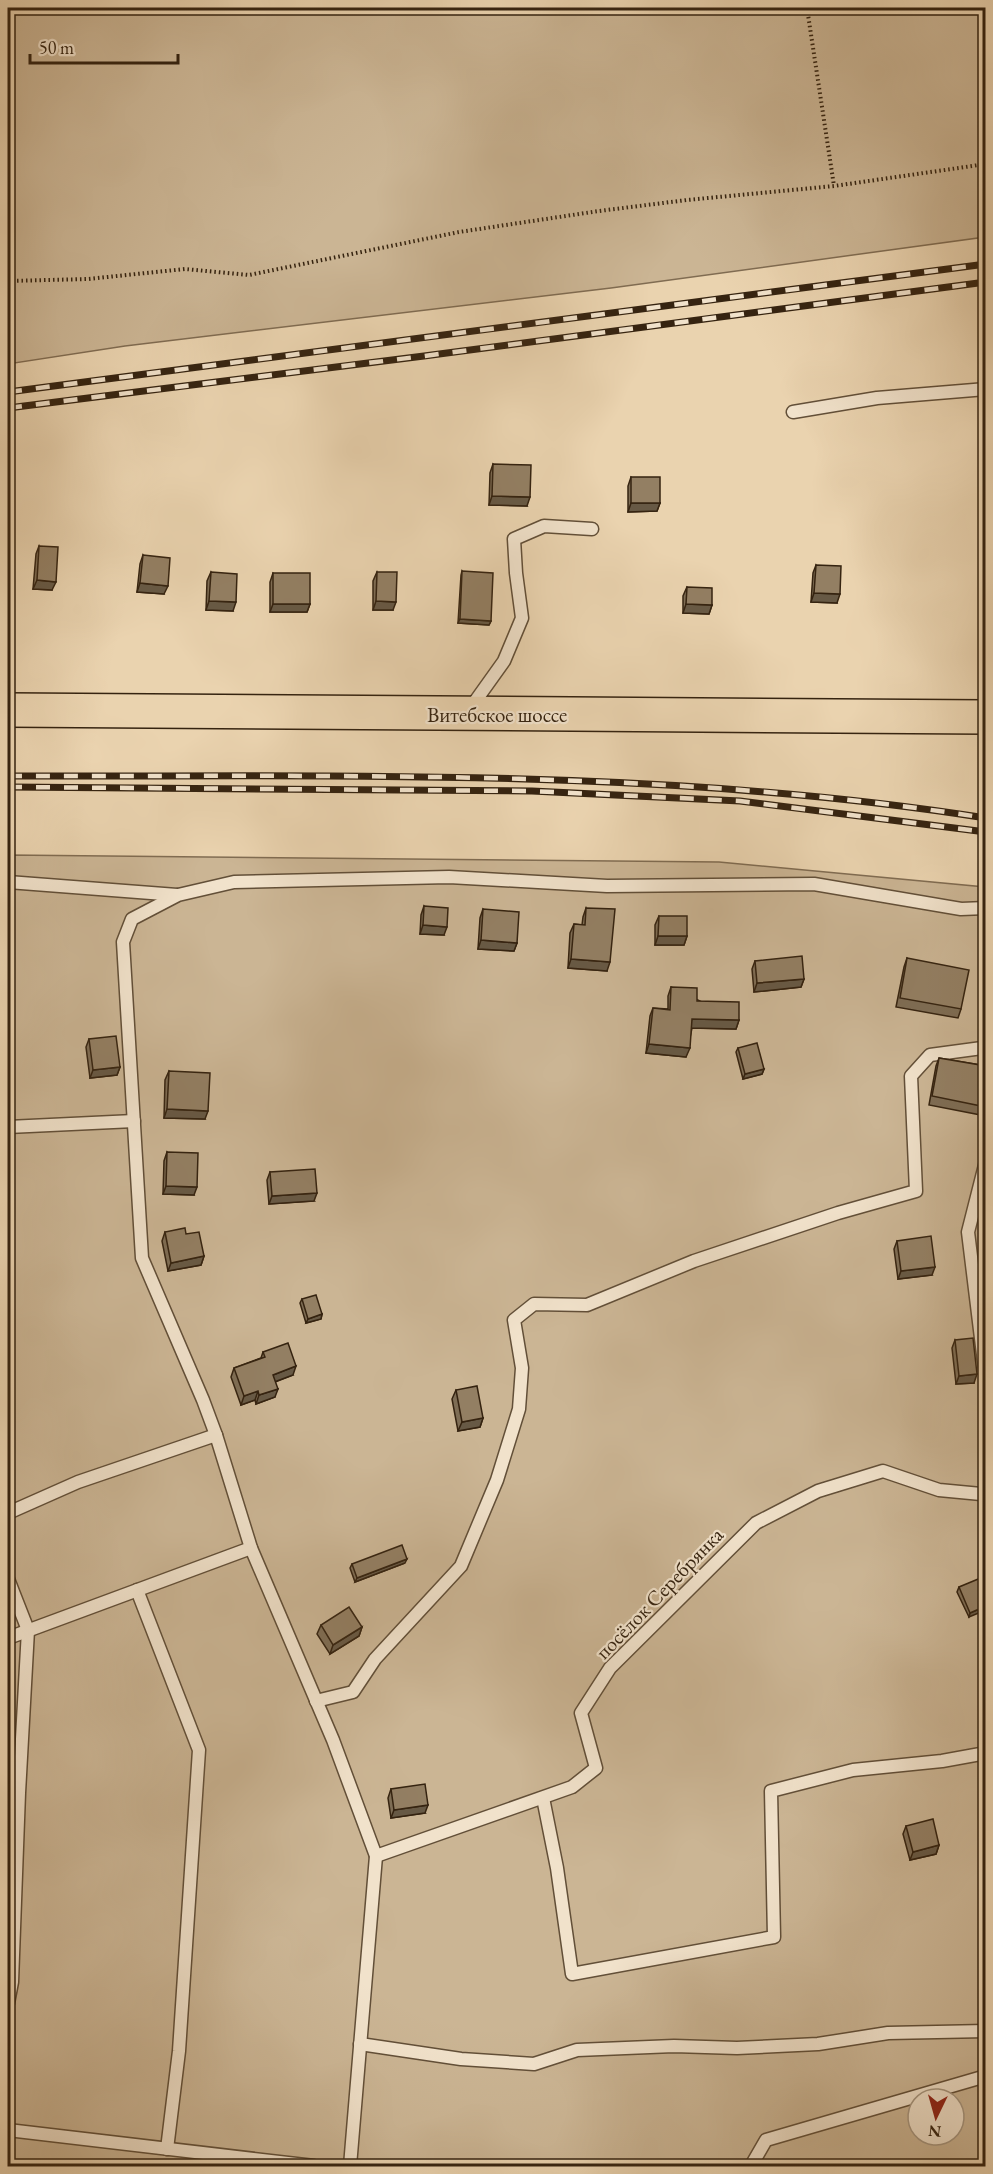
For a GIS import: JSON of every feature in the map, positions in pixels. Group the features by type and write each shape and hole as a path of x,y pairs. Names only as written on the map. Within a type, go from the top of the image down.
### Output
{"main road":[{"name":"Витебское шоссе","path":"8,710 986,717"}],"lane":[{"path":"793,412 877,398 986,388"},
{"path":"467,713 504,661 522,618 514,540 544,526 592,529"},
{"path":"350,2166 376,1856 333,1740 251,1548 203,1400 142,1258 123,942 132,919 178,895 234,882 449,877 607,886 814,884 962,909 986,908"},
{"path":"8,882 178,895"},
{"path":"316,1701 353,1692 375,1659 461,1566 497,1480 519,1409 522,1368 514,1320 534,1304 587,1305 694,1261 838,1213 916,1191 911,1076 930,1055 986,1049"},
{"path":"8,1127 134,1121"},
{"path":"986,1161 968,1232 986,1379"},
{"path":"8,1513 78,1482 216,1435"},
{"name":"посёлок Серебрянка","path":"376,1856 572,1787 596,1768 581,1713 610,1668 756,1523 818,1491 882,1471 939,1490 981,1494 986,1488"},
{"path":"8,1638 251,1548"},
{"path":"8,1579 28,1630 12,1982 8,2003"},
{"path":"137,1590 199,1750 178,2051 167,2149"},
{"path":"543,1798 557,1868 572,1974 774,1937 771,1791 853,1770 942,1761 986,1753"},
{"path":"360,2043 462,2059 534,2064 577,2050 674,2046 737,2048 818,2044 888,2032 986,2031"},
{"path":"751,2166 766,2140 986,2076"},
{"path":"8,2130 314,2166"}],"path":[{"path":"807,8 834,186"},
{"path":"8,281 88,279 185,269 249,275 378,247 540,220 687,200 834,186 986,164"}],"shaded area":[{"path":"8,8 985,8 985,237 611,288 125,346 8,364"},
{"path":"8,855 719,862 985,887 985,2166 8,2166"}],"building":[{"path":"493,464 531,465 530,497 492,496"},
{"path":"631,477 660,477 660,503 631,503"},
{"path":"39,546 58,547 56,582 37,580"},
{"path":"143,555 170,558 168,586 140,583"},
{"path":"816,565 841,566 840,594 814,593"},
{"path":"462,571 493,573 491,621 460,619"},
{"path":"211,572 237,574 236,602 209,601"},
{"path":"377,572 397,572 396,602 376,601"},
{"path":"273,573 310,573 310,604 273,604"},
{"path":"687,587 712,588 712,605 686,604"},
{"path":"424,906 448,908 447,927 423,925"},
{"path":"586,908 615,909 610,962 571,959 574,924 585,925"},
{"path":"483,909 519,912 517,943 481,940"},
{"path":"659,916 687,916 687,936 658,936"},
{"path":"802,956 804,979 757,983 755,961"},
{"path":"907,958 969,970 961,1009 900,998"},
{"path":"671,987 697,988 697,1001 739,1002 739,1020 692,1019 690,1048 649,1044 653,1008 670,1010"},
{"path":"116,1036 120,1067 93,1070 89,1039"},
{"path":"757,1043 764,1069 745,1074 738,1048"},
{"path":"939,1058 986,1066 986,1107 932,1096"},
{"path":"169,1071 210,1073 208,1111 167,1109"},
{"path":"167,1152 198,1153 197,1187 166,1186"},
{"path":"315,1169 317,1193 272,1196 270,1172"},
{"path":"185,1228 186,1234 199,1232 204,1256 171,1263 165,1232"},
{"path":"931,1236 935,1267 901,1271 897,1241"},
{"path":"316,1295 322,1314 308,1319 302,1299"},
{"path":"973,1338 977,1374 959,1376 955,1340"},
{"path":"288,1343 296,1366 273,1375 278,1389 259,1395 258,1391 244,1396 234,1368 265,1357 263,1352"},
{"path":"477,1386 483,1418 462,1422 456,1390"},
{"path":"402,1545 407,1559 357,1578 352,1564"},
{"path":"983,1577 986,1583 986,1606 970,1613 959,1587"},
{"path":"349,1607 362,1627 333,1645 321,1625"},
{"path":"425,1784 428,1805 394,1810 391,1789"},
{"path":"933,1819 939,1845 913,1852 906,1826"}],"railway":[{"path":"8,392 986,264"},
{"path":"8,408 986,282"},
{"path":"8,776 375,776 620,783 742,790 864,802 986,818"},
{"path":"8,787 532,791 740,801 986,832"}]}
